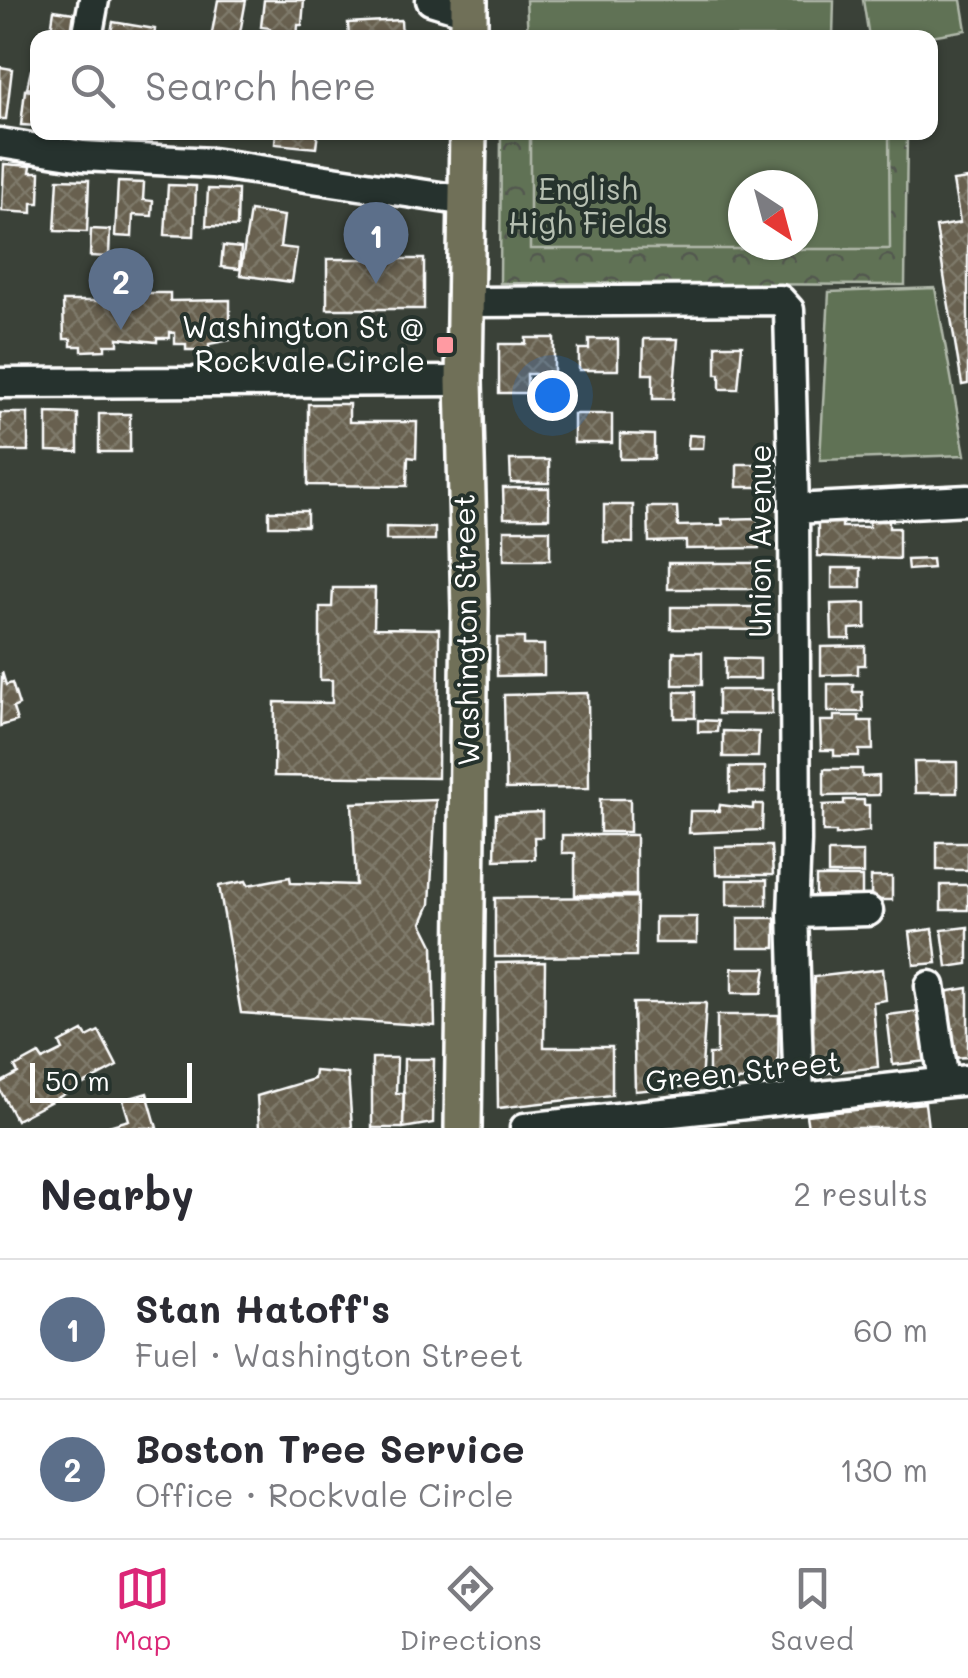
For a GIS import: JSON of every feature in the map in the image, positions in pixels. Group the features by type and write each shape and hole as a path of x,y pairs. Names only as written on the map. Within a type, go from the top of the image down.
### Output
{"main road":[{"name":"Washington Street","path":"463,1128 470,610 464,381 468,140"}],"street":[{"path":"89,30 94,0"},
{"path":"431,0 469,17"},
{"path":"0,143 71,142 83,156 212,163 467,202"},
{"name":"Union Avenue","path":"467,302 780,300 790,310 796,841 793,912 799,1098"},
{"path":"0,382 464,381"},
{"path":"794,509 968,500"},
{"path":"793,912 868,912"},
{"path":"930,986 956,1081"},
{"name":"Green Street","path":"525,1128 726,1117 799,1098 956,1081"}],"green space":[{"path":"526,0 834,0 833,30 528,30"},
{"path":"863,0 961,0 966,30 938,35 938,30 868,30"},
{"name":"English High Fields","path":"501,140 907,140 905,285 500,283"},
{"path":"530,140 889,140 890,249 818,249 818,170 728,170 728,249 530,249"},
{"path":"935,288 965,455 820,460 829,292"}],"building":[{"path":"218,0 246,0 240,30 212,30"},
{"path":"264,0 304,0 302,25 298,25 298,30 261,27"},
{"path":"54,10 74,13 71,30 51,30"},
{"path":"401,20 402,30 348,30 348,23"},
{"path":"113,22 155,29 155,30 112,30"},
{"path":"0,67 12,69 6,119 0,119"},
{"path":"25,90 30,91 30,126 21,125"},
{"path":"275,140 317,140 316,148 275,144"},
{"path":"4,164 31,166 30,172 40,172 39,203 32,203 32,213 2,211"},
{"path":"58,179 89,180 87,232 55,231"},
{"path":"968,179 968,384 962,385 936,227 960,223 953,181"},
{"path":"118,182 144,183 143,200 153,201 152,216 133,215 132,237 115,236"},
{"path":"168,185 196,186 194,236 165,235"},
{"path":"208,189 238,190 237,227 206,226"},
{"path":"250,211 284,216 280,247 297,249 292,282 240,275"},
{"path":"91,229 110,230 109,257 90,256"},
{"path":"223,246 241,248 239,269 221,267"},
{"path":"327,259 424,259 424,309 327,309"},
{"path":"124,293 170,293 170,301 230,300 230,340 209,344 209,350 186,350 186,344 175,344 175,333 170,332 170,338 157,338 157,342 118,338 118,345 105,345 105,350 82,351 82,346 71,346 71,339 64,339 63,301 124,301"},
{"path":"526,338 554,338 554,386 535,386 535,374 527,374 527,393 499,393 499,344 526,344"},
{"path":"589,339 618,339 618,370 579,370 579,349 589,349"},
{"path":"644,339 678,339 673,399 653,399 653,374 643,374"},
{"path":"716,345 742,345 738,389 720,389"},
{"path":"308,404 349,404 349,422 417,422 416,458 408,457 407,486 308,485"},
{"path":"0,413 28,413 28,451 0,451"},
{"path":"47,413 78,414 78,452 47,451"},
{"path":"99,414 130,414 130,452 99,452"},
{"path":"574,414 612,414 612,443 574,443"},
{"path":"620,434 654,435 654,459 620,459"},
{"path":"689,435 704,436 703,448 688,448"},
{"path":"510,460 549,460 549,483 511,483"},
{"path":"737,464 764,464 764,487 737,487"},
{"path":"503,488 549,488 549,518 504,518"},
{"path":"604,505 633,505 633,543 604,542"},
{"path":"648,507 677,507 678,526 723,525 722,519 758,518 759,548 686,549 686,541 649,542"},
{"path":"269,511 307,511 307,526 269,526"},
{"path":"842,520 842,527 869,527 869,521 889,521 889,528 899,528 899,559 818,556 818,521"},
{"path":"386,527 435,528 435,540 386,540"},
{"path":"504,530 550,530 550,560 504,560"},
{"path":"932,559 933,568 908,570 907,560"},
{"path":"668,563 761,563 761,589 668,589"},
{"path":"832,568 861,568 861,588 832,588"},
{"path":"333,588 375,588 374,628 439,629 438,778 274,776 275,702 332,703 332,680 320,680 320,607 332,607"},
{"path":"866,603 866,628 850,629 850,639 832,639 831,604"},
{"path":"671,607 761,607 761,630 671,629"},
{"path":"497,638 524,638 524,645 544,645 544,675 497,676"},
{"path":"865,646 865,665 858,665 858,674 821,675 821,647"},
{"path":"673,652 702,652 702,685 673,685"},
{"path":"725,658 760,659 760,679 725,679"},
{"path":"2,672 6,685 12,683 19,705 13,708 17,721 0,726"},
{"path":"828,684 853,684 853,692 862,692 863,712 828,712"},
{"path":"718,690 772,690 772,714 718,714"},
{"path":"675,692 695,692 695,718 675,718"},
{"path":"588,693 589,788 506,789 504,695"},
{"path":"834,716 859,716 859,721 872,721 873,750 859,750 859,756 834,756 834,750 821,750 820,721 834,721"},
{"path":"698,720 718,721 717,732 698,732"},
{"path":"723,731 759,732 758,757 723,757"},
{"path":"914,762 957,762 957,793 915,793"},
{"path":"730,767 765,767 765,792 730,792"},
{"path":"824,769 862,769 862,777 879,776 879,795 824,796"},
{"path":"600,799 630,799 630,832 600,832"},
{"path":"436,800 430,904 422,923 433,945 435,1026 241,1013 219,886 290,877 291,883 356,885 352,803"},
{"path":"844,800 864,800 864,805 869,805 869,831 836,835 823,832 823,805 844,804"},
{"path":"753,804 763,804 762,830 689,833 690,811 719,811 720,805 753,809"},
{"path":"542,812 542,837 534,837 535,859 495,860 496,814"},
{"path":"562,835 636,835 636,895 575,895 575,853 562,853"},
{"path":"937,842 968,842 968,870 937,870"},
{"path":"771,846 773,875 716,875 715,847"},
{"path":"828,852 863,852 863,874 828,874"},
{"path":"816,877 862,877 862,904 816,905"},
{"path":"871,877 892,877 892,900 871,900"},
{"path":"727,880 767,880 767,905 727,905"},
{"path":"941,885 968,885 968,910 941,910"},
{"path":"637,897 636,956 495,957 495,898"},
{"path":"655,917 697,917 697,943 655,943"},
{"path":"738,918 775,918 775,948 738,948"},
{"path":"968,927 968,964 947,967 942,930"},
{"path":"933,929 937,963 914,965 910,932"},
{"path":"545,962 544,1047 612,1047 612,1095 498,1108 496,963"},
{"path":"732,968 766,968 762,993 732,993"},
{"path":"883,969 886,1000 873,1002 878,1067 812,1075 814,977"},
{"path":"968,988 968,1057 952,1058 944,992"},
{"path":"633,1003 706,1003 701,1085 635,1091"},
{"path":"929,1010 935,1060 893,1065 887,1015"},
{"path":"717,1015 779,1015 775,1077 709,1084 709,1054 717,1054"},
{"path":"83,1031 87,1037 99,1031 117,1066 16,1120 0,1083 18,1073 15,1067 39,1054 43,1060 63,1050 60,1043"},
{"path":"372,1058 397,1058 396,1093 404,1093 403,1128 372,1128"},
{"path":"404,1059 434,1059 433,1123 403,1128"},
{"path":"315,1071 348,1074 352,1128 259,1128 257,1096 314,1079"},
{"path":"147,1093 157,1128 102,1128 129,1120 123,1100"},
{"path":"925,1103 928,1128 808,1128 806,1115"}],"place":[{"name":"Stan Hatoff's","path":"376,284"},
{"name":"Boston Tree Service","path":"121,330"},
{"name":"Washington St @ Rockvale Circle","path":"445,345"}]}
